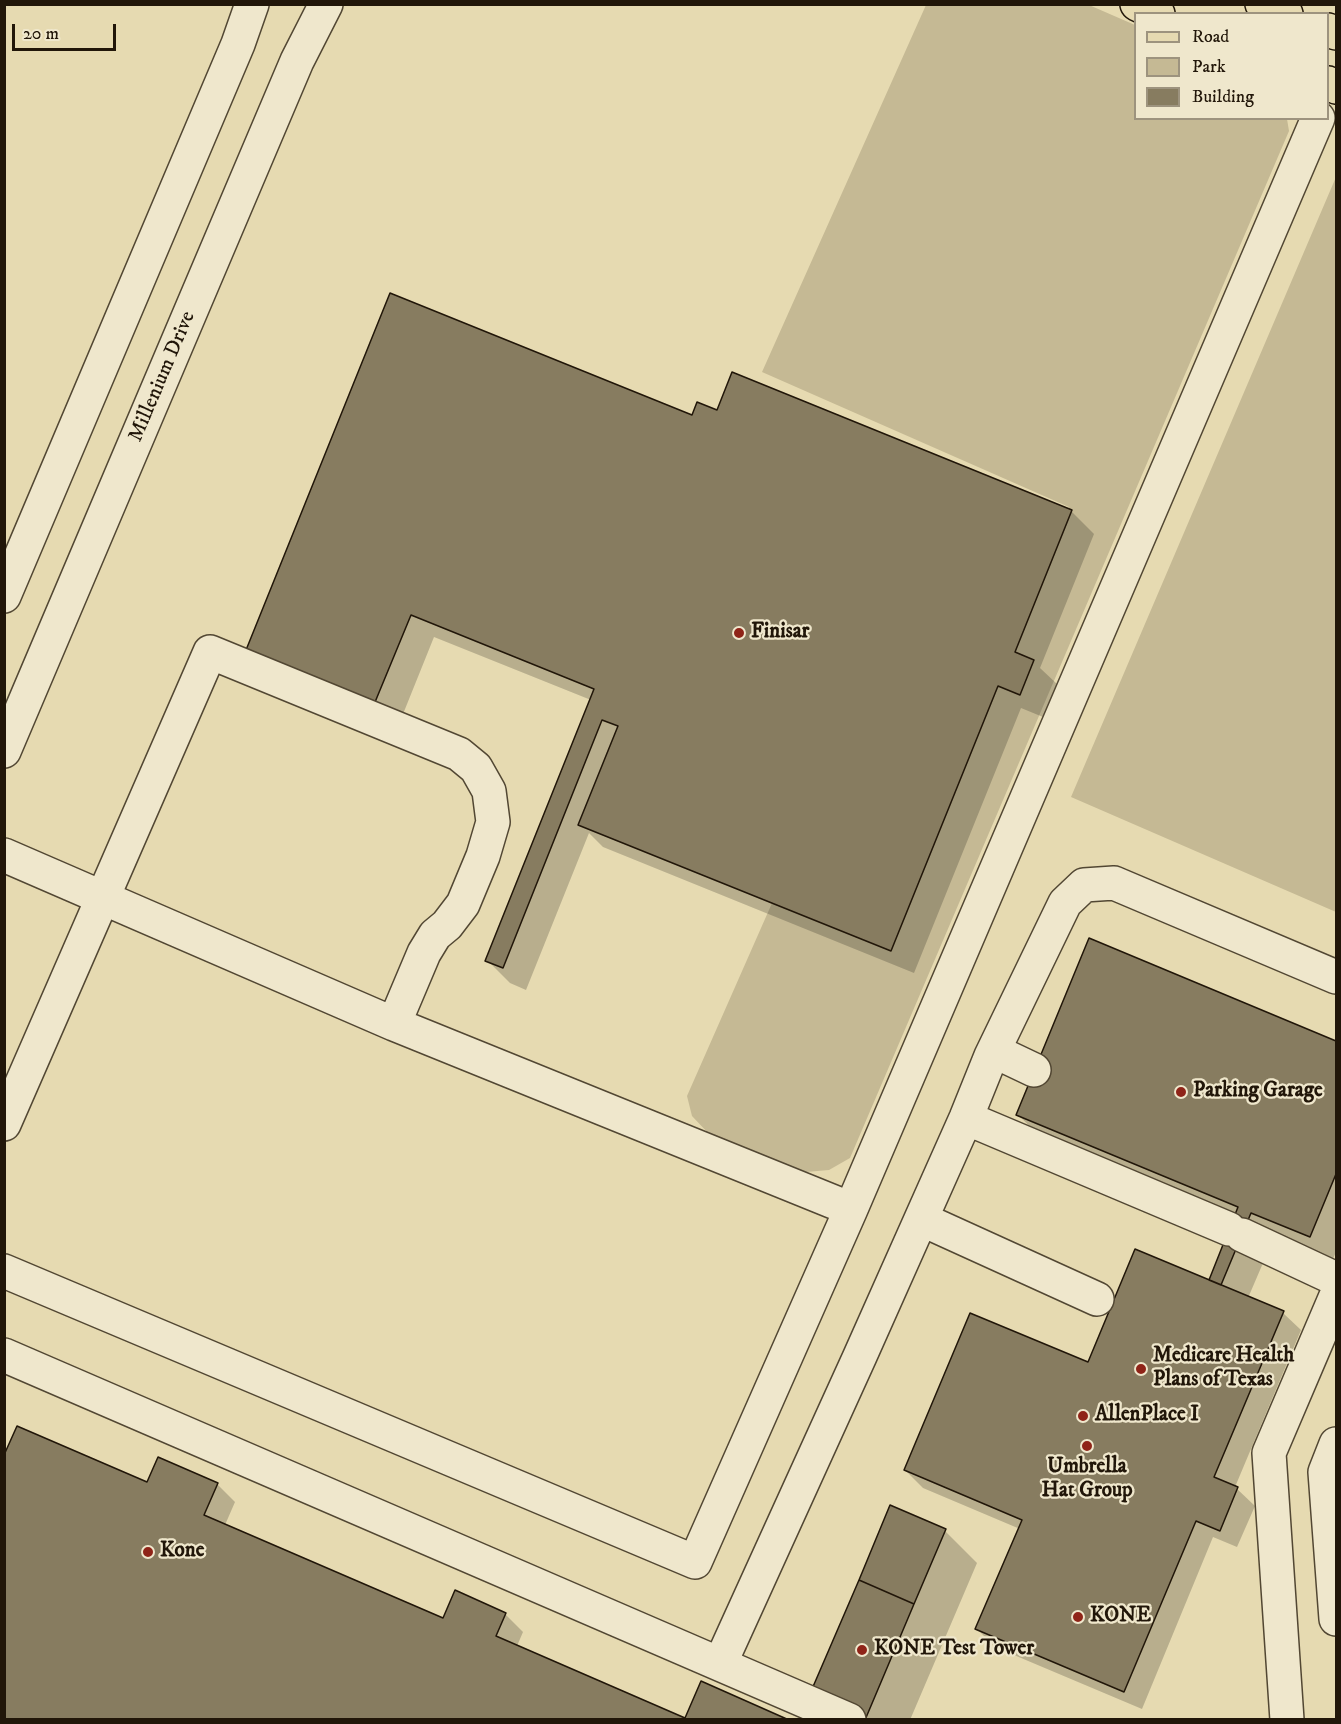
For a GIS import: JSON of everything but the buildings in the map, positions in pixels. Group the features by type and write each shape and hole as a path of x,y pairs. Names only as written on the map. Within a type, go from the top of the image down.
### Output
{"main road":[{"path":"1137,4 1154,12"},
{"path":"1262,4 1281,12"}],"street":[{"path":"4,596 238,44 252,4"},
{"name":"Millenium Drive","path":"4,751 297,61 326,4"},
{"path":"4,1271 695,1562 851,1209 1317,120"},
{"path":"4,1124 210,651 459,754 476,768 489,791 493,822 483,856 463,904 447,925 435,935 424,953 394,1024"},
{"path":"4,855 394,1024 851,1209"},
{"path":"720,1664 921,1219 994,1051 1065,903 1084,885 1114,883 1336,977"},
{"path":"994,1051 1034,1070"},
{"path":"966,1118 1235,1232 1336,1279"},
{"path":"921,1219 1097,1299"},
{"path":"1287,1719 1269,1453 1336,1296"},
{"path":"4,1355 849,1719"},
{"path":"1336,1444 1325,1472 1336,1619"}],"green space":[{"path":"926,5 1089,5 1134,25 1134,120 1287,120 1289,131 850,1158 829,1170 806,1172 709,1134 692,1116 687,1096 776,894 884,940 1069,507 762,372"},
{"path":"1336,177 1336,912 1071,797"}],"place":[{"name":"Finisar","path":"739,633"},
{"name":"Parking Garage","path":"1181,1092"},
{"name":"Medicare Health Plans of Texas","path":"1141,1369"},
{"name":"AllenPlace I","path":"1083,1416"},
{"name":"Umbrella Hat Group","path":"1087,1446"},
{"name":"Kone","path":"148,1552"},
{"name":"KONE","path":"1078,1617"},
{"name":"KONE Test Tower","path":"862,1650"}]}
